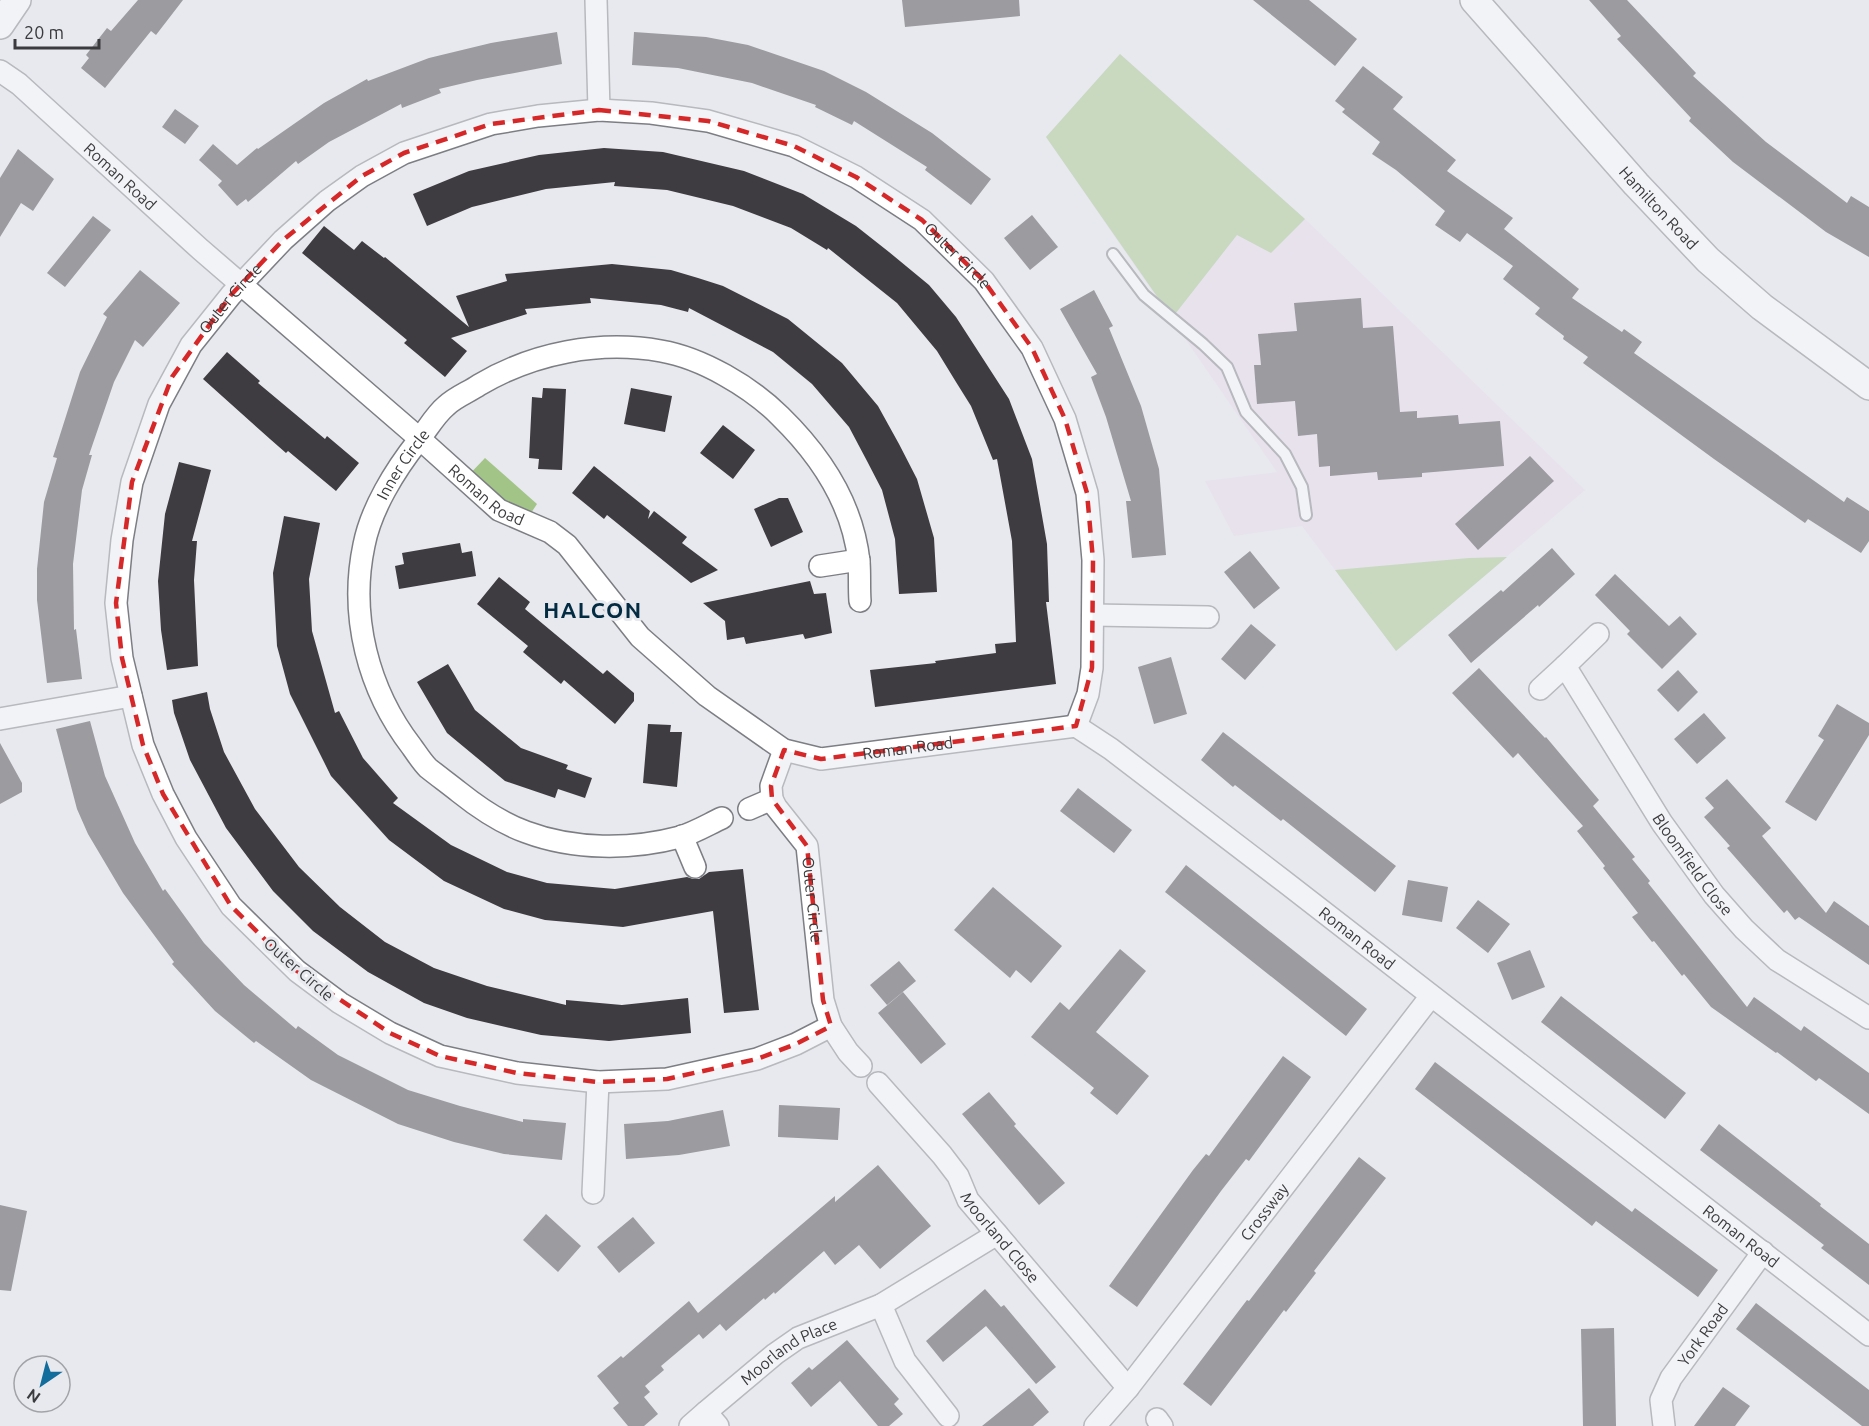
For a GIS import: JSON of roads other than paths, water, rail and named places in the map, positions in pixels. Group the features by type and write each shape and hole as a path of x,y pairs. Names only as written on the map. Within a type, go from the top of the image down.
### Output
{"street":[{"path":"0,25 17,0"},
{"path":"596,0 599,110"},
{"name":"Hamilton Road","path":"1474,0 1629,176 1708,260 1761,307 1869,386"},
{"name":"Roman Road","path":"0,71 19,84 200,249 499,510 550,532 567,545 640,637 707,696 784,750 821,759 1076,726 1111,749 1869,1335"},
{"name":"Outer Circle","path":"831,1026 796,1044 757,1059 667,1079 598,1082 517,1073 440,1056 390,1033 340,1004 297,971 231,906 190,846 163,794 147,755 122,658 116,603 122,540 132,482 159,404 191,345 241,284 283,240 327,201 362,176 404,153 491,124 538,116 599,110 708,121 794,146 856,177 922,220 984,281 1032,348 1065,419 1087,493 1093,560 1092,668 1088,694 1076,726"},
{"name":"Inner Circle","path":"722,819 682,836 602,847 567,842 526,832 484,811 427,766 403,735 383,703 365,653 361,625 359,591 364,542 393,473 446,405 522,363 562,351 614,347 662,351 700,362 766,402 794,430 824,466 840,495 849,519 858,560 860,601"},
{"path":"820,566 858,560"},
{"path":"1094,615 1208,617"},
{"path":"1540,689 1598,634"},
{"name":"Bloomfield Close","path":"1566,666 1662,823 1714,895 1744,929 1777,960 1869,1018"},
{"path":"0,720 131,696"},
{"path":"749,809 772,799 771,786 784,750"},
{"name":"Outer Circle","path":"772,799 807,846 823,999 831,1026 848,1052 861,1066"},
{"path":"682,836 695,867"},
{"name":"Crossway","path":"1095,1426 1128,1388 1431,996"},
{"path":"593,1193 598,1082"},
{"name":"Moorland Close","path":"878,1083 942,1155 958,1176 968,1200 1128,1388"},
{"name":"Moorland Place","path":"690,1426 712,1419 775,1354 798,1338 881,1305 997,1234"},
{"name":"York Road","path":"1664,1426 1661,1400 1671,1378 1763,1252"},
{"path":"881,1305 905,1361 948,1416"}],"lane":[{"path":"1113,254 1144,295 1227,367 1246,412 1285,454 1302,487 1306,515"}],"district":[{"name":"HALCON","path":"593,610"}]}
